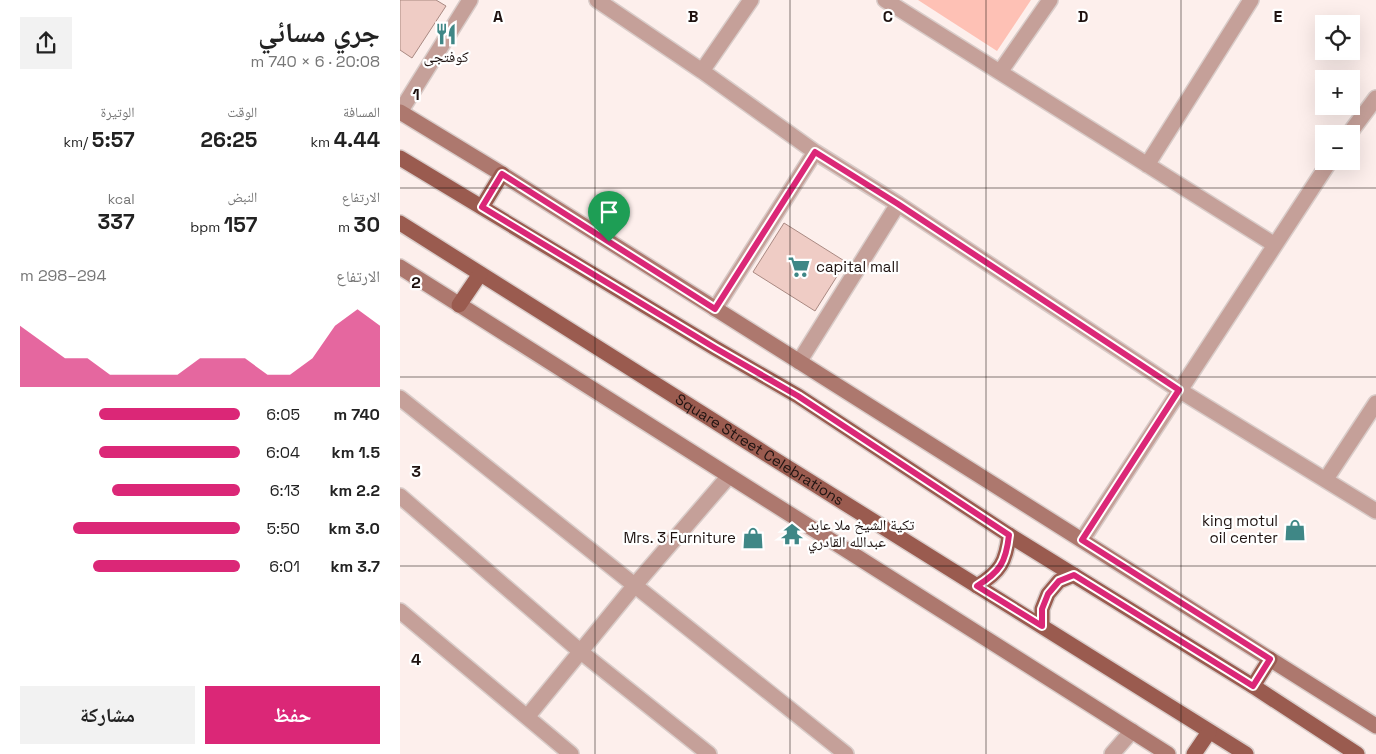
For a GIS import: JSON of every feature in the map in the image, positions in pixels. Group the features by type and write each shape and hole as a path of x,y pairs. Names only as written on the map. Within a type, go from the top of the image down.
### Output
{"main road":[{"path":"400,112 502,174 1376,726"},
{"path":"400,158 798,396 1009,535 1253,686 1357,754"},
{"path":"482,207 502,174"},
{"name":"Square Street Celebrations","path":"400,223 1246,754"},
{"path":"400,267 1168,754"},
{"path":"459,304 480,274"},
{"path":"977,586 990,578 1001,566 1007,551 1009,535"},
{"path":"1042,626 1042,609 1048,594 1059,581 1074,575"},
{"path":"1253,686 1270,659"},
{"path":"1194,754 1209,732"}],"street":[{"path":"400,112 470,0"},
{"path":"597,0 702,71 815,152 898,204 1179,390 1376,511"},
{"path":"702,71 751,0"},
{"path":"885,0 1275,245"},
{"path":"1000,72 1050,0"},
{"path":"1147,164 1251,0"},
{"path":"1356,125 1376,98"},
{"path":"715,309 815,152"},
{"path":"1082,540 1324,170"},
{"path":"799,362 898,204"},
{"path":"400,398 846,754"},
{"path":"1326,479 1376,403"},
{"path":"527,717 635,585 729,476"},
{"path":"400,496 581,652 710,754"},
{"path":"400,611 571,754"},
{"path":"1112,754 1132,731"}],"shaded area":[{"path":"918,0 1031,0 997,51"}],"building":[{"path":"400,0 436,0 446,6 412,58 400,50"},
{"name":"capital mall","path":"784,223 846,262 815,311 753,272"}],"place":[{"name":"كوفتجى","path":"446,34"},
{"name":"capital mall","path":"799,267"},
{"name":"king motul oil center","path":"1295,530"},
{"name":"تكية الشيخ ملا عابد عبدالله القادري","path":"792,534"},
{"name":"Mrs. 3 Furniture","path":"753,538"}],"route":[{"path":"815,152 898,204 1179,390 1082,540 1270,659 1253,686 1074,575 1059,581 1048,594 1042,609 1042,626 977,586 990,578 1001,566 1007,551 1009,535 798,396 482,207 502,174 609,242 715,309 815,152"}]}
